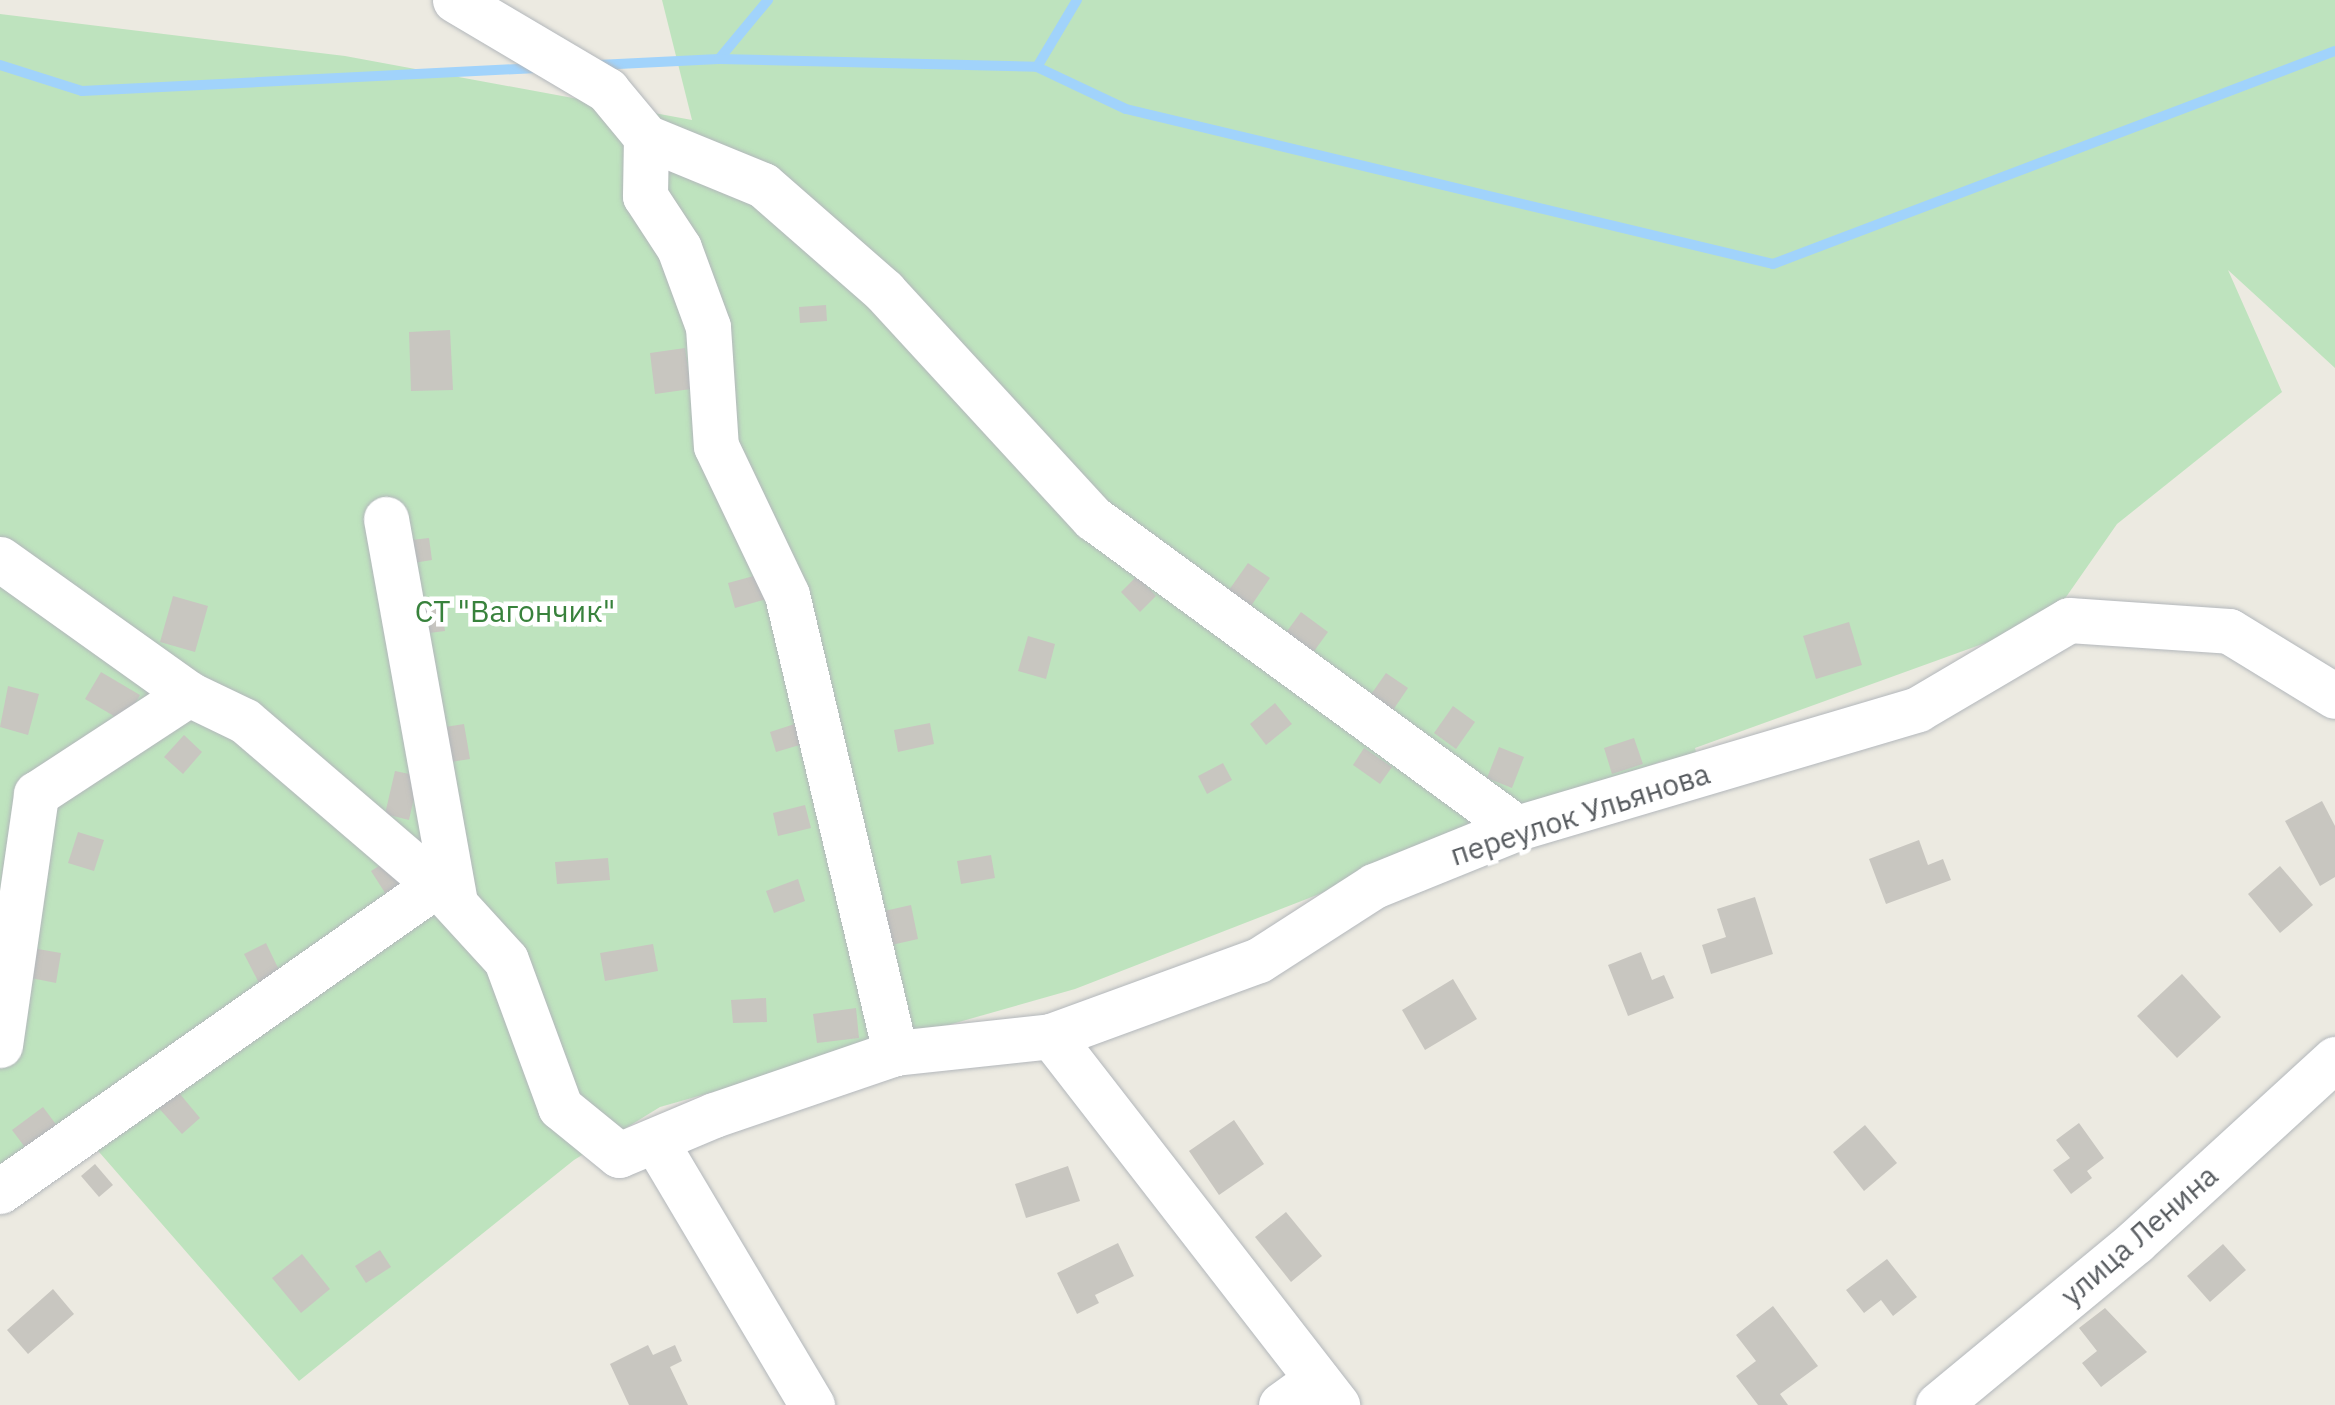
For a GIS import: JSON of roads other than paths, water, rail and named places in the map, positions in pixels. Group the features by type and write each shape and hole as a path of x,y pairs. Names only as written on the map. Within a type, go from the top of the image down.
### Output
{"street":[{"path":"456,0 607,90 646,137 764,184 884,291 1093,518 1517,828"},
{"path":"646,137 645,196 679,248 708,328 716,446 788,595 894,1053"},
{"path":"386,519 446,894"},
{"path":"0,559 190,694 245,721 446,894 506,960 560,1107 619,1156 657,1144 812,1405"},
{"name":"переулок Ульянова","path":"657,1144 714,1114 894,1053 1052,1036 1259,960 1374,886 1517,828 1918,709 2069,620 2229,631 2335,696"},
{"path":"0,1045 36,794 190,694"},
{"path":"0,1191 446,894"},
{"path":"1052,1036 1312,1396"},
{"name":"улица Ленина","path":"1938,1405 2135,1242 2335,1059"}],"waterway":[{"path":"719,59 768,0"},
{"path":"1037,67 1077,0"},
{"path":"598,65 719,59 1037,67 1126,109 1773,264 2335,51"},
{"path":"0,65 82,91 541,68"}],"park label":[{"name":"СТ \"Вагончик\"","path":"515,611"}]}
